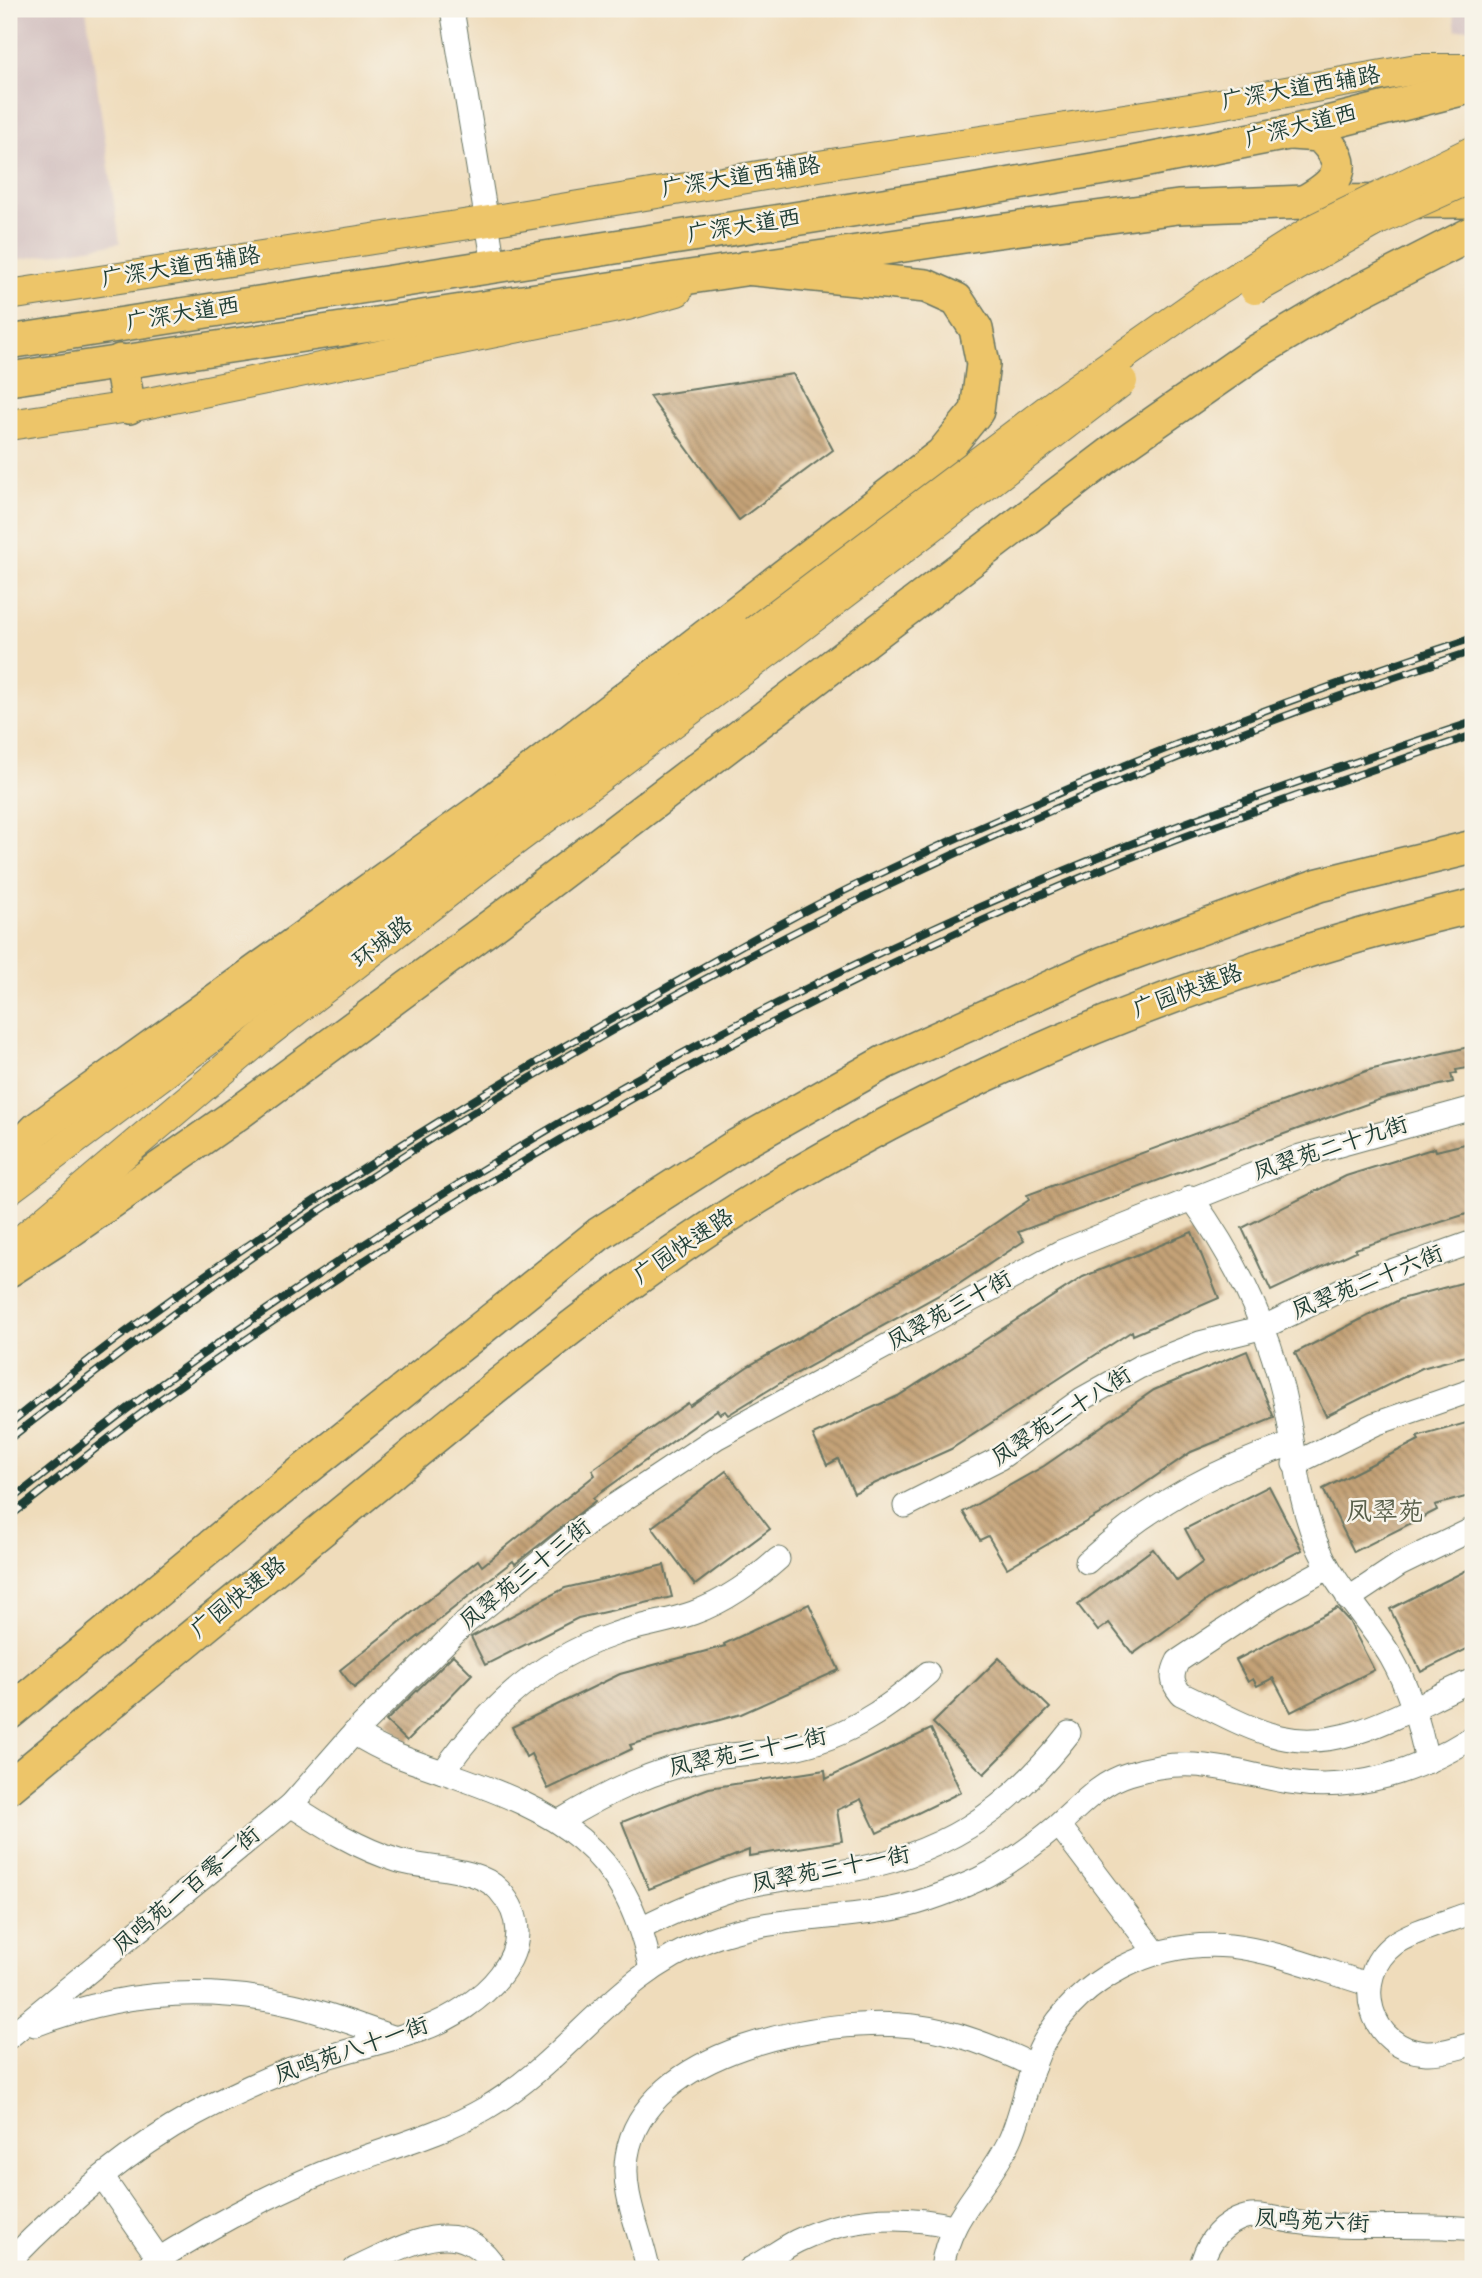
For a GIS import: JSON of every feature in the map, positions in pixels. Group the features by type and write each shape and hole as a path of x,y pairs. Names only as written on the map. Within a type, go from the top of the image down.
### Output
{"highway":[{"name":"广深大道西","path":"9,342 966,192 1288,133 1473,86"},
{"path":"1288,133 1319,135 1333,148 1339,164 1336,178 1327,189 1304,202"},
{"name":"广深大道西","path":"9,379 705,277 746,268 1165,209 1304,202 1473,201"},
{"path":"9,1270 237,1114 487,929 1117,449 1256,352 1352,295 1473,233"},
{"path":"9,1158 37,1129 482,808 932,462 942,454 977,411 983,364 976,329 957,300 926,286 746,268"},
{"path":"120,361 129,407"},
{"path":"9,1713 281,1489 599,1234 738,1145 883,1063 1104,963 1319,886 1473,847"},
{"name":"广园快速路","path":"9,1787 526,1361 639,1276 758,1197 887,1123 1017,1058 1224,977 1372,930 1473,906"}],"main road":[{"name":"广深大道西辅路","path":"9,295 1196,108 1418,69 1473,69"},
{"path":"762,641 1062,399 1208,296 1316,228 1473,151"},
{"path":"762,641 1125,378 1256,288 1378,220 1473,177"},
{"path":"9,425 129,407 627,305 681,290 705,277"},
{"name":"环城路","path":"9,1189 762,641"},
{"name":"环城路","path":"9,1251 268,1032 502,850 762,641"}],"street":[{"path":"452,9 489,221 494,265"},
{"name":"凤翠苑二十九街","path":"1191,1197 1355,1139 1473,1108"},
{"path":"1191,1197 1232,1259 1264,1327 1284,1394 1293,1454 1307,1517 1328,1567 1391,1657 1414,1707 1427,1762"},
{"name":"凤翠苑三十街","path":"716,1438 1060,1252 1191,1197"},
{"name":"凤翠苑二十六街","path":"1264,1327 1349,1286 1473,1242"},
{"name":"凤翠苑二十八街","path":"905,1506 1000,1458 1082,1399 1139,1367 1200,1343 1264,1327"},
{"path":"1087,1562 1132,1523 1182,1490 1236,1464 1293,1454 1473,1390"},
{"name":"凤翠苑三十三街","path":"354,1733 464,1624 575,1533 716,1438"},
{"path":"1348,1599 1399,1565 1473,1529"},
{"path":"443,1772 469,1735 500,1703 534,1675 572,1652 613,1634 690,1614 722,1600 752,1582 778,1559"},
{"path":"1328,1567 1273,1598 1178,1661 1172,1672 1173,1684 1181,1693 1280,1737 1313,1741 1346,1736 1473,1680"},
{"name":"凤翠苑三十二街","path":"560,1821 615,1789 676,1766 739,1753 781,1750 822,1740 862,1724 897,1701 928,1673"},
{"path":"354,1733 411,1764 443,1772 532,1806 560,1821 588,1844 612,1871 641,1928 651,1970"},
{"name":"凤鸣苑一百零一街","path":"11,2036 291,1805 354,1733"},
{"name":"凤翠苑三十一街","path":"641,1928 687,1905 736,1888 884,1864 928,1850 969,1829 1007,1802 1040,1770 1069,1733"},
{"path":"103,2178 156,2266 220,2222 294,2186 391,2146 439,2131 484,2109 527,2081 564,2048 594,2014 651,1970 708,1940 751,1926 796,1918 889,1910 935,1897 980,1879 1021,1854 1059,1825 1088,1796 1112,1782 1163,1765 1204,1763 1294,1783 1345,1784 1395,1775 1427,1762 1473,1737"},
{"name":"凤鸣苑八十一街","path":"9,2262 65,2207 158,2137 241,2090 343,2051 396,2038 451,2016 497,1979 510,1962 517,1943 517,1922 510,1903 496,1887 478,1877 398,1861 342,1838 291,1805"},
{"path":"1059,1825 1156,1953"},
{"path":"1473,1912 1395,1942 1377,1961 1368,1984 1370,2010 1382,2032 1402,2048 1427,2054 1473,2044"},
{"path":"942,2269 944,2249 953,2226 1004,2152 1020,2115 1043,2044 1064,2013 1091,1987 1122,1967 1156,1953 1193,1946 1230,1946 1368,1984"},
{"path":"11,2036 66,2013 122,1998 180,1993 238,1995 295,2006 396,2038"},
{"path":"648,2269 625,2182 627,2153 637,2126 653,2102 675,2083 740,2048 790,2032 842,2024 915,2026 957,2035 996,2048 1034,2066"},
{"name":"凤鸣苑六街","path":"1203,2259 1220,2231 1240,2219 1263,2216 1336,2227 1417,2224 1473,2229"},
{"path":"750,2269 797,2241 858,2222 903,2218 953,2226"},
{"path":"355,2269 426,2238 449,2236 471,2243 489,2257 496,2269"}],"shaded area":[{"path":"9,9 86,9 120,243 9,261"},
{"path":"1453,9 1473,9 1473,27 1456,30"}],"building":[{"path":"793,374 833,450 739,520 649,396"},
{"path":"1473,1046 1473,1067 1456,1070 1457,1073 1451,1074 1453,1082 1381,1099 1018,1232 1024,1241 959,1284 790,1377 728,1415 725,1411 720,1414 717,1410 593,1498 595,1501 515,1564 513,1561 500,1571 354,1688 340,1670 478,1560 482,1566 595,1475 592,1470 688,1403 690,1406 747,1367 975,1237 1029,1200 1027,1195 1369,1070"},
{"path":"1473,1142 1473,1212 1355,1249 1356,1251 1271,1291 1242,1228 1346,1176 1435,1148 1436,1151"},
{"path":"1192,1232 1219,1298 1133,1335 1132,1331 951,1449 854,1493 838,1459 827,1465 813,1435 898,1396 1083,1277"},
{"path":"1473,1280 1473,1354 1422,1368 1326,1416 1295,1353 1401,1299"},
{"path":"1247,1351 1274,1418 1191,1452 1108,1509 1007,1568 988,1536 980,1540 963,1512 1044,1466 1154,1390"},
{"path":"1473,1421 1473,1495 1435,1505 1437,1510 1354,1552 1323,1489 1419,1440 1417,1437"},
{"path":"726,1471 770,1529 695,1585 652,1527"},
{"path":"1269,1486 1302,1550 1214,1595 1133,1654 1109,1623 1098,1631 1078,1605 1153,1549 1177,1581 1203,1562 1185,1529"},
{"path":"664,1565 672,1597 578,1618 485,1665 471,1637 565,1588"},
{"path":"1473,1567 1473,1646 1421,1672 1390,1609"},
{"path":"809,1604 839,1670 741,1714 630,1745 632,1749 548,1789 531,1754 526,1757 512,1727 620,1674 725,1646 724,1644"},
{"path":"1337,1608 1349,1621 1374,1670 1291,1712 1273,1678 1257,1686 1253,1679 1248,1682 1236,1660"},
{"path":"453,1655 472,1674 407,1741 386,1721"},
{"path":"999,1658 1050,1708 984,1774 933,1723"},
{"path":"931,1729 961,1792 877,1833 861,1799 837,1810 842,1841 749,1856 749,1850 649,1889 622,1822 709,1788 825,1770 826,1779"}],"railway":[{"path":"9,1424 134,1326 318,1198 507,1080 783,923 946,843 1169,747 1320,690 1473,638"},
{"path":"9,1439 210,1287 334,1201 468,1116 604,1035 744,959 885,887 1029,820 1175,759 1323,702 1473,651"},
{"path":"9,1502 103,1427 264,1311 477,1173 586,1107 697,1045 924,932 1040,881 1255,797 1473,722"},
{"path":"9,1517 107,1439 271,1322 483,1186 701,1061 813,1002 1040,895 1201,831 1473,735"}],"district":[{"name":"凤翠苑","path":"1385,1513"}]}
